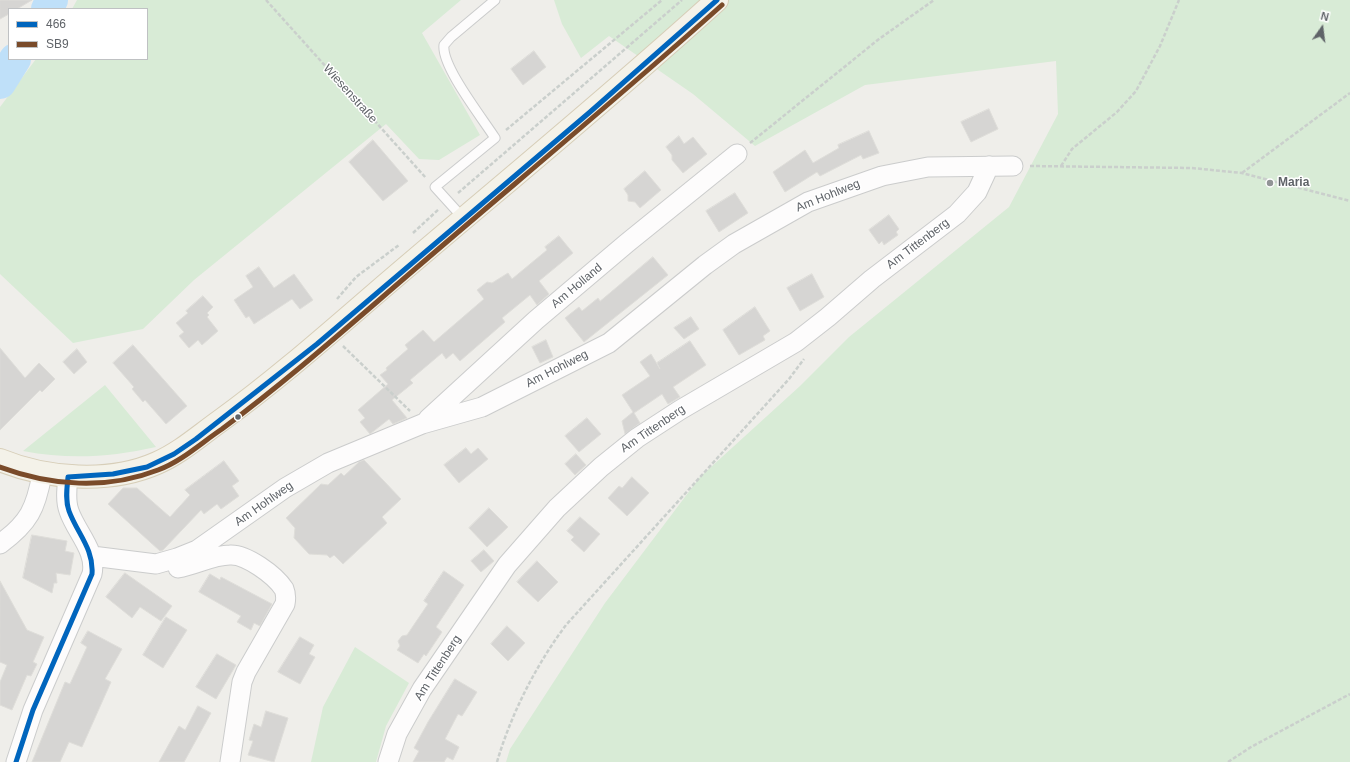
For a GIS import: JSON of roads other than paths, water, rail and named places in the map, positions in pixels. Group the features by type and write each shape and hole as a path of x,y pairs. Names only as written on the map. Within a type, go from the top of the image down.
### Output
{"main road":[{"path":"0,460 17,467 42,474 95,476 140,470 158,463 188,445 234,412 315,347 643,66 717,0"}],"street":[{"name":"Am Holland","path":"422,424 455,397 536,320 627,243 737,154"},
{"name":"Am Tittenberg","path":"388,762 397,734 422,689 507,565 557,508 601,467 637,438 680,410 796,342 828,317 872,279 957,214 977,192 989,166"},
{"name":"Am Hohlweg","path":"92,556 156,564 197,550 285,488 328,463 422,424 482,406 609,343 705,265 734,244 808,202 882,176 928,167 1013,166"},
{"path":"0,544 18,528 31,513 37,503 42,474"},
{"path":"16,762 34,710 92,574 94,566 92,556 69,512 67,497 68,476"},
{"path":"156,564 171,570 224,555 238,556 250,560 273,578 284,589 286,597 285,604 246,672 242,682 230,762"}],"lane":[{"path":"464,219 435,187 495,138 454,76 444,49 446,42 495,0"}],"waterway":[{"path":"48,8 52,0"},
{"path":"0,83 14,60"}],"place":[{"name":"Maria","path":"1270,183"}]}
